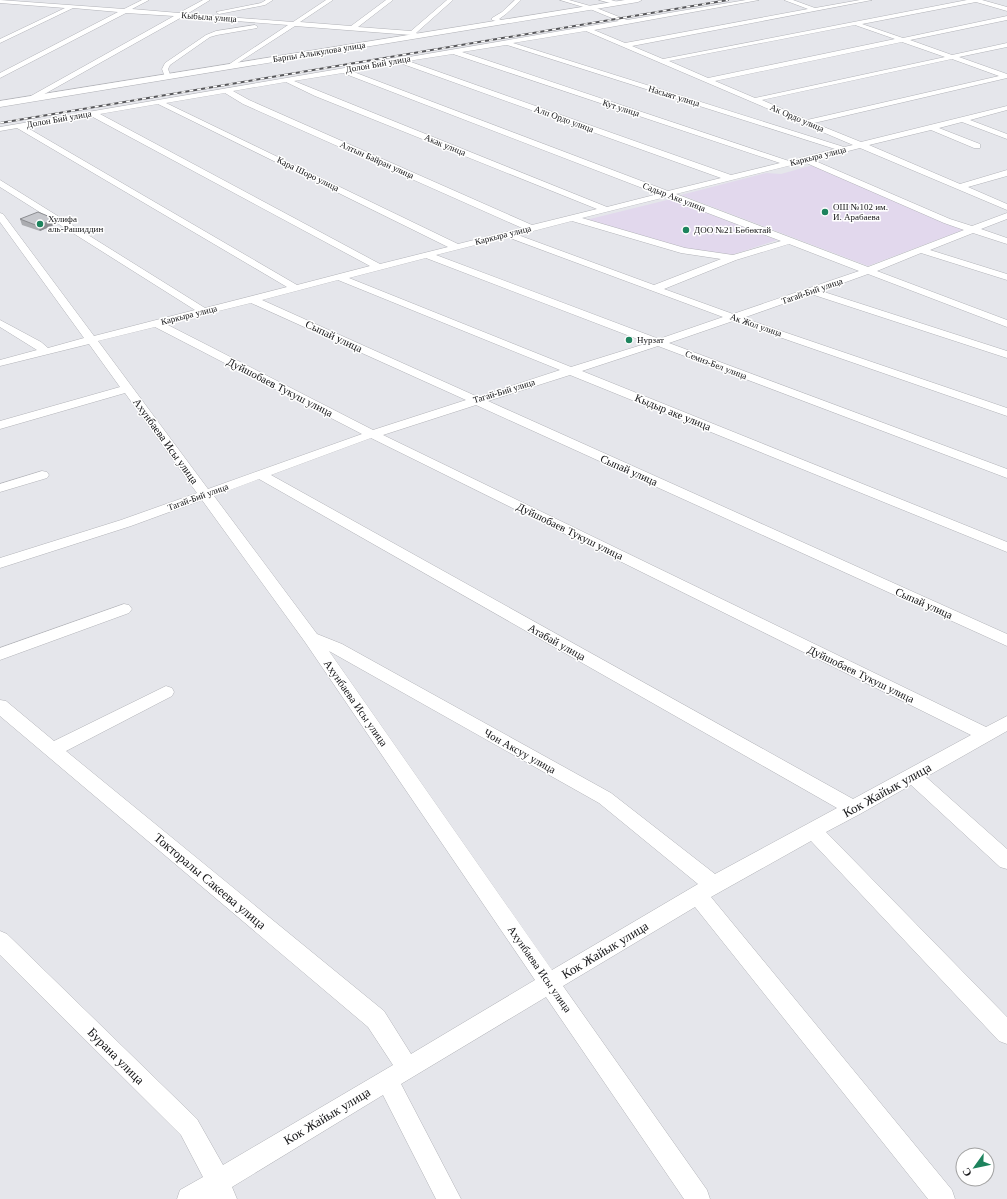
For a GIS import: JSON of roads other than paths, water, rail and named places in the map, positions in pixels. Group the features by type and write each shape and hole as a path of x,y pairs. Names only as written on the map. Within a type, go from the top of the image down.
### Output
{"main road":[{"name":"Барпы Алыкулова улица","path":"0,104 168,77 415,34 638,0"}],"street":[{"name":"Кыбыла улица","path":"0,0 415,34"},
{"path":"0,40 85,0"},
{"path":"0,76 146,0"},
{"path":"32,99 207,0"},
{"path":"199,16 263,4 270,0"},
{"path":"230,66 330,0"},
{"path":"353,28 390,0"},
{"path":"415,34 450,0"},
{"path":"501,22 494,19 504,13 518,0"},
{"path":"563,0 592,8 626,22"},
{"path":"602,0 618,3"},
{"name":"Долон Бий улица","path":"0,129 756,0"},
{"path":"787,0 828,14"},
{"path":"624,45 869,0"},
{"path":"662,61 976,0 1007,9"},
{"path":"6,7 20,1"},
{"path":"708,80 1007,18"},
{"path":"842,19 1007,76"},
{"path":"168,77 165,69 167,64 208,36 237,29 295,23"},
{"name":"Ак Ордо улица","path":"586,29 1007,206"},
{"name":"Насыят улица","path":"505,43 843,149"},
{"path":"754,100 1007,45"},
{"name":"Кут улица","path":"454,52 788,163"},
{"name":"Алп Ордо улица","path":"399,61 730,178"},
{"name":"Садыр Аке улица","path":"342,70 1007,324"},
{"path":"806,122 1007,76"},
{"name":"Акак улица","path":"286,80 605,210"},
{"name":"Алтын Байран улица","path":"225,90 254,105 530,228"},
{"name":"Кара Шоро улица","path":"159,102 456,247"},
{"name":"Каркыра улица","path":"0,363 1007,108"},
{"path":"92,113 379,267"},
{"path":"962,119 1007,137"},
{"path":"19,126 296,288"},
{"path":"931,127 976,146"},
{"path":"804,159 947,221 1007,241"},
{"path":"960,187 1007,173"},
{"path":"0,183 203,311"},
{"name":"Ахунбаева Исы улица","path":"0,216 311,638 698,1199"},
{"name":"Тагай-Бий улица","path":"0,563 126,523 372,434 474,400 734,318 868,271 1007,216"},
{"path":"570,218 684,251 733,258"},
{"name":"Ак Жол улица","path":"507,234 734,318 1007,412"},
{"path":"656,288 733,258 790,241"},
{"path":"921,250 1007,278"},
{"name":"Семиз-Бел улица","path":"426,255 1007,474"},
{"name":"Кыдыр аке улица","path":"339,277 1007,547"},
{"path":"811,291 1007,355"},
{"name":"Сыпай улица","path":"251,299 1007,640"},
{"path":"0,323 32,341 45,351"},
{"name":"Дуйшобаев Тукуш улица","path":"155,323 372,434 986,735"},
{"path":"0,425 127,389"},
{"path":"0,488 42,475"},
{"name":"Атабай улица","path":"261,475 854,809"},
{"path":"0,654 124,609"},
{"name":"Чон Аксуу улица","path":"311,638 336,648 605,798 706,890 943,1199"},
{"path":"53,750 166,692"},
{"name":"Токторалы Сакеева улица","path":"0,706 376,1019 408,1068"},
{"name":"Кок Жайык улица","path":"189,1199 222,1190 387,1080 549,983 706,890 1007,724"},
{"path":"913,776 1007,862"},
{"path":"813,831 1007,1033"},
{"name":"Бурана улица","path":"0,941 188,1127 222,1190"},
{"path":"387,1080 449,1199"}],"railway":[{"path":"0,123 728,0"}],"place":[{"name":"ОШ №102 им. И. Арабаева","path":"825,212"},
{"name":"Хулифа аль-Рашиддин","path":"40,224"},
{"name":"ДОО №21 Бөбөктай","path":"686,230"},
{"name":"Нурзат","path":"629,340"}]}
